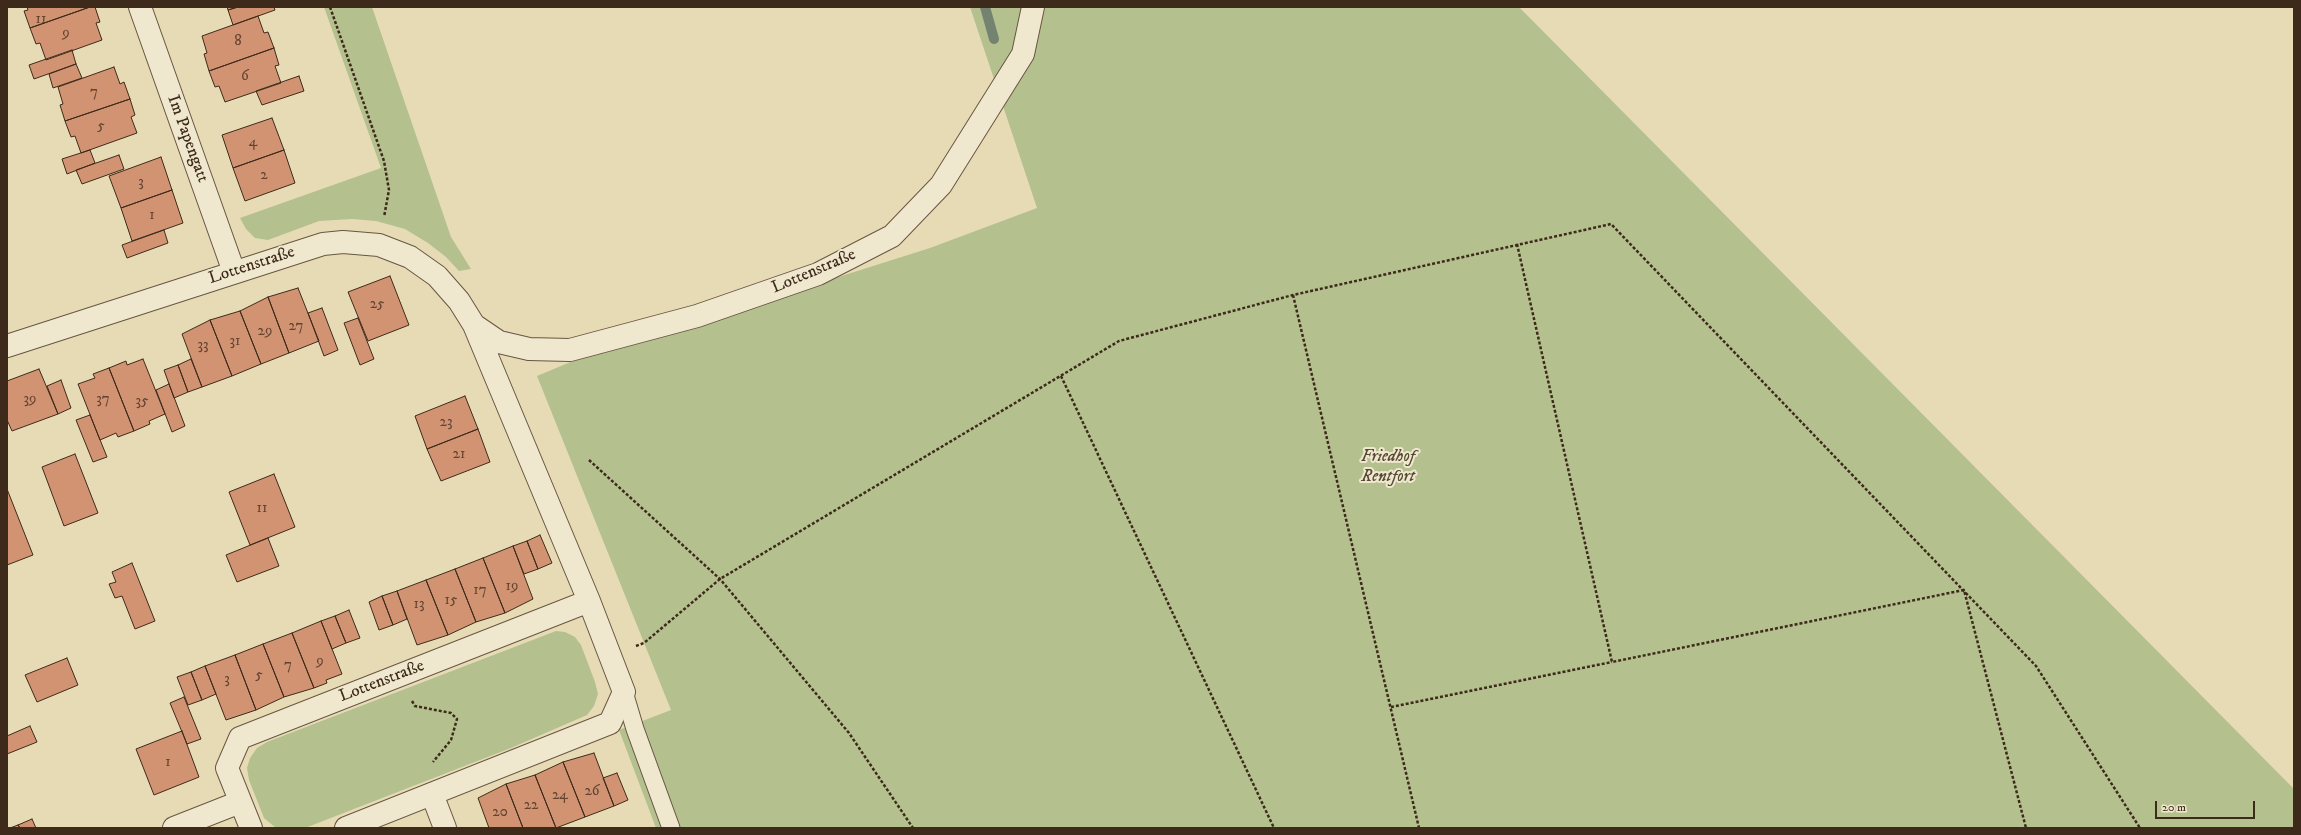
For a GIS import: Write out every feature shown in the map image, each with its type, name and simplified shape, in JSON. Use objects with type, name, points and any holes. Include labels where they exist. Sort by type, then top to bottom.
[{"type":"street","name":"Im Papengatt","points":[[140,7],[234,272]]},
{"type":"street","name":"Lottenstraße","points":[[474,325],[499,342],[529,349],[570,350],[697,316],[810,277],[892,236],[941,185],[1023,54],[1033,7]]},
{"type":"street","name":"Lottenstraße","points":[[7,346],[323,244],[343,242],[379,245],[410,257],[437,276],[459,301],[474,325],[589,601],[624,692]]},
{"type":"street","name":"Lottenstraße","points":[[251,828],[227,768],[240,738],[589,601]]},
{"type":"street","points":[[346,828],[610,723],[624,692]]},
{"type":"street","points":[[432,794],[445,828]]},
{"type":"street","points":[[174,828],[240,802]]},
{"type":"lane","points":[[624,692],[635,729],[671,828]]},
{"type":"path","points":[[330,7],[384,161],[389,190],[379,245]]},
{"type":"path","points":[[610,656],[644,643],[720,579],[1119,341],[1293,295],[1610,224],[2036,666],[2140,828]]},
{"type":"path","points":[[1517,244],[1612,662]]},
{"type":"path","points":[[1293,295],[1420,828]]},
{"type":"path","points":[[1061,376],[1274,828]]},
{"type":"path","points":[[589,460],[720,579],[849,733],[913,828]]},
{"type":"path","points":[[1391,707],[1964,590]]},
{"type":"path","points":[[1964,590],[2026,828]]},
{"type":"path","points":[[397,677],[415,706],[451,713],[457,719],[451,740],[427,770],[432,794]]},
{"type":"green space","points":[[324,7],[372,7],[451,237],[471,269],[459,271],[446,257],[428,243],[405,229],[376,221],[352,219],[319,221],[268,240],[255,238],[246,229],[240,218],[381,168]]},
{"type":"green space","name":"Friedhof Rentfort","points":[[970,7],[1519,7],[2294,789],[2294,828],[656,828],[619,730],[671,710],[537,376],[573,361],[930,248],[1037,208]]},
{"type":"green space","points":[[556,631],[565,632],[575,637],[581,645],[595,682],[598,694],[594,706],[587,715],[511,748],[305,828],[276,828],[264,818],[249,780],[247,768],[250,758],[257,748],[267,742]]},
{"type":"building","points":[[27,7],[90,7],[30,28],[24,11],[28,10]]},
{"type":"building","points":[[90,7],[95,7],[100,22],[96,23],[102,40],[46,60],[40,43],[36,44],[30,28]]},
{"type":"building","points":[[227,7],[238,7],[228,10]]},
{"type":"building","points":[[238,7],[274,7],[275,10],[233,25],[228,10]]},
{"type":"building","points":[[258,16],[264,33],[268,32],[274,48],[209,71],[204,54],[207,53],[202,36]]},
{"type":"building","points":[[274,48],[279,65],[275,66],[281,83],[225,102],[219,86],[215,87],[209,71]]},
{"type":"building","points":[[72,50],[76,64],[34,79],[29,65]]},
{"type":"building","points":[[76,64],[82,78],[53,88],[49,74]]},
{"type":"building","points":[[114,67],[120,84],[124,82],[130,99],[65,121],[60,105],[63,104],[58,87]]},
{"type":"building","points":[[299,76],[304,91],[262,105],[256,91]]},
{"type":"building","points":[[130,99],[135,115],[131,117],[137,133],[81,153],[75,136],[71,137],[65,121]]},
{"type":"building","points":[[272,118],[284,150],[233,168],[222,135]]},
{"type":"building","points":[[90,150],[95,163],[67,174],[62,159]]},
{"type":"building","points":[[284,150],[295,183],[245,201],[233,168]]},
{"type":"building","points":[[119,155],[124,169],[82,184],[76,170]]},
{"type":"building","points":[[161,157],[172,190],[121,208],[109,176]]},
{"type":"building","points":[[172,190],[183,223],[132,241],[121,208]]},
{"type":"building","points":[[164,230],[168,243],[127,258],[122,245]]},
{"type":"building","points":[[390,276],[409,325],[368,341],[348,292]]},
{"type":"building","points":[[298,288],[319,341],[289,353],[268,297]]},
{"type":"building","points":[[268,297],[289,353],[261,364],[240,311]]},
{"type":"building","points":[[322,308],[338,350],[324,356],[308,313]]},
{"type":"building","points":[[240,311],[261,364],[232,376],[210,320]]},
{"type":"building","points":[[358,318],[374,359],[360,365],[344,323]]},
{"type":"building","points":[[210,320],[232,376],[202,387],[182,334]]},
{"type":"building","points":[[143,359],[165,414],[149,421],[150,424],[134,431],[109,368],[126,361],[127,365]]},
{"type":"building","points":[[191,359],[202,387],[188,392],[178,365]]},
{"type":"building","points":[[178,365],[188,392],[174,398],[164,370]]},
{"type":"building","points":[[109,368],[134,431],[118,437],[116,433],[100,440],[78,384],[95,378],[93,374]]},
{"type":"building","points":[[39,369],[58,414],[12,431],[7,420],[7,381]]},
{"type":"building","points":[[61,380],[71,408],[58,414],[47,386]]},
{"type":"building","points":[[169,384],[185,426],[172,432],[156,390]]},
{"type":"building","points":[[465,396],[478,429],[427,449],[415,416]]},
{"type":"building","points":[[90,415],[107,457],[93,462],[76,420]]},
{"type":"building","points":[[478,429],[490,462],[441,481],[427,449]]},
{"type":"building","points":[[75,454],[98,513],[64,526],[42,467]]},
{"type":"building","points":[[274,474],[295,527],[250,545],[229,492]]},
{"type":"building","points":[[7,489],[33,555],[7,565]]},
{"type":"building","points":[[540,535],[552,563],[538,569],[527,541]]},
{"type":"building","points":[[268,538],[279,566],[237,582],[226,555]]},
{"type":"building","points":[[527,541],[538,569],[524,574],[513,546]]},
{"type":"building","points":[[513,546],[533,599],[505,613],[483,558]]},
{"type":"building","points":[[483,558],[505,613],[476,622],[455,569]]},
{"type":"building","points":[[132,563],[155,621],[135,629],[122,596],[115,598],[109,584],[116,582],[112,572]]},
{"type":"building","points":[[455,569],[476,622],[448,635],[426,580]]},
{"type":"building","points":[[426,580],[448,635],[417,645],[397,591]]},
{"type":"building","points":[[397,591],[407,619],[393,625],[382,596]]},
{"type":"building","points":[[382,596],[393,625],[379,630],[369,602]]},
{"type":"building","points":[[349,610],[360,638],[346,643],[335,616]]},
{"type":"building","points":[[335,616],[346,643],[332,649],[321,621]]},
{"type":"building","points":[[321,621],[342,674],[326,680],[327,683],[314,688],[292,633]]},
{"type":"building","points":[[292,633],[314,688],[284,697],[263,644]]},
{"type":"building","points":[[263,644],[284,697],[256,710],[235,655]]},
{"type":"building","points":[[235,655],[256,710],[226,720],[205,666]]},
{"type":"building","points":[[67,658],[78,685],[37,702],[25,675]]},
{"type":"building","points":[[205,666],[216,694],[202,700],[191,672]]},
{"type":"building","points":[[191,672],[202,700],[188,705],[177,677]]},
{"type":"building","points":[[184,697],[201,739],[187,744],[170,703]]},
{"type":"building","points":[[30,726],[37,742],[7,754],[7,736]]},
{"type":"building","points":[[182,731],[199,777],[154,795],[136,749]]},
{"type":"building","points":[[594,753],[614,806],[585,817],[563,762]]},
{"type":"building","points":[[563,762],[585,817],[556,828],[535,775]]},
{"type":"building","points":[[617,773],[628,800],[614,806],[603,778]]},
{"type":"building","points":[[535,775],[556,828],[523,828],[506,784]]},
{"type":"building","points":[[506,784],[523,828],[489,828],[478,798]]},
{"type":"building","points":[[32,819],[36,828],[20,828],[18,825]]},
{"type":"building","points":[[18,825],[20,828],[10,828]]},
{"type":"waterway","points":[[985,7],[994,39]]}]
